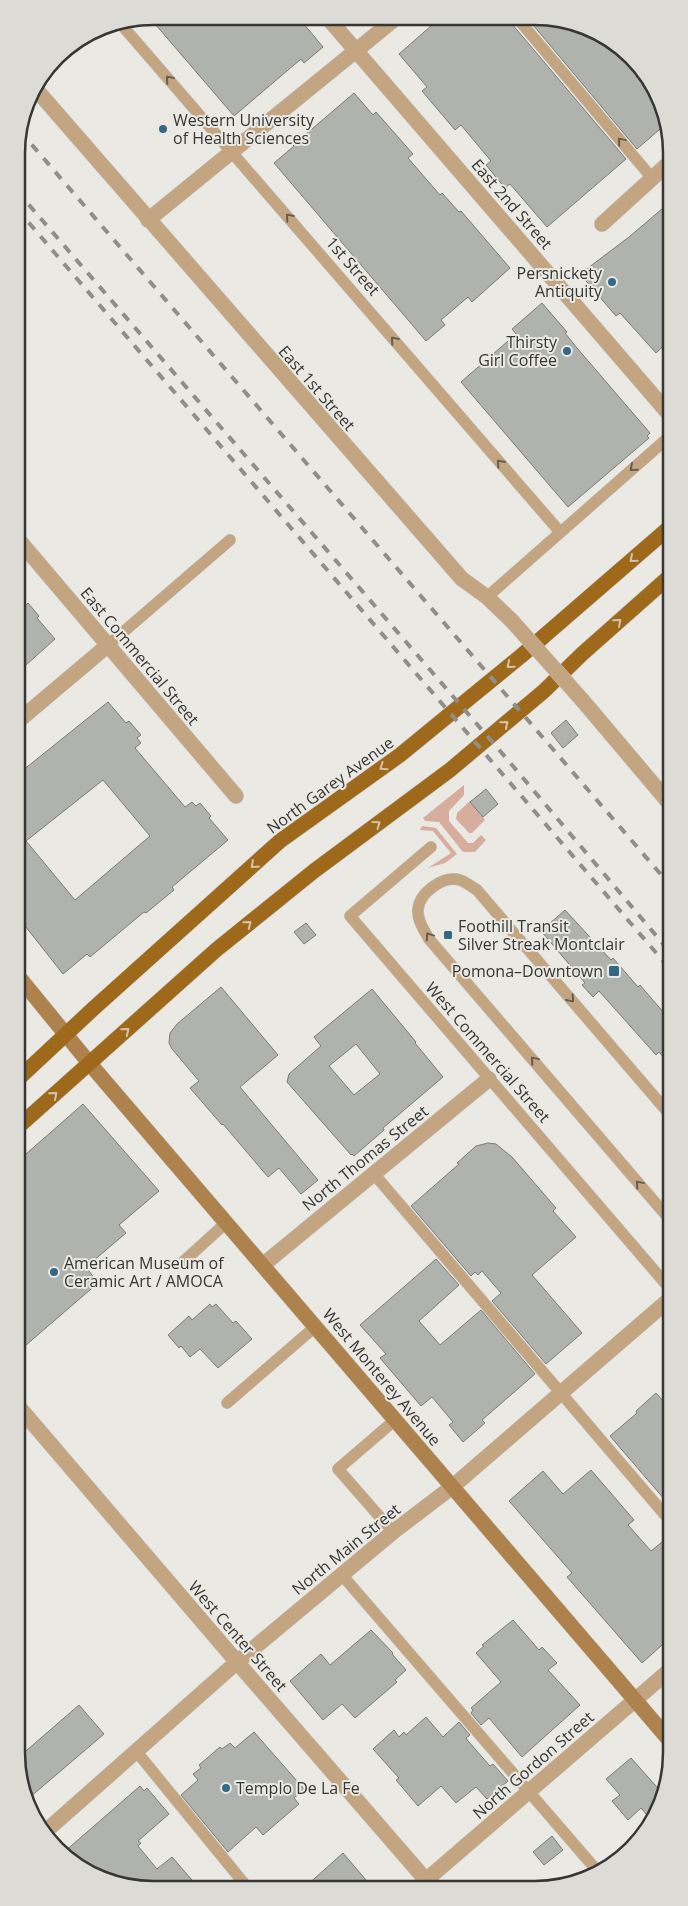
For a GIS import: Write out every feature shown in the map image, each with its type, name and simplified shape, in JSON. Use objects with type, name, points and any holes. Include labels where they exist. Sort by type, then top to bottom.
[{"type":"main road","name":"North Garey Avenue","points":[[25,1072],[280,841],[400,755],[521,656],[663,533]]},
{"type":"main road","points":[[25,1121],[216,950],[314,872],[450,770],[544,691],[582,654],[663,582]]},
{"type":"street","name":"East 2nd Street","points":[[334,25],[663,406]]},
{"type":"street","points":[[148,220],[388,25]]},
{"type":"street","name":"East 1st Street","points":[[40,94],[462,579],[487,597],[512,621],[584,701],[663,796]]},
{"type":"street","points":[[602,224],[663,168]]},
{"type":"street","name":"East Commercial Street","points":[[25,548],[236,796]]},
{"type":"street","points":[[25,715],[107,646]]},
{"type":"street","name":"West Monterey Avenue","points":[[25,984],[90,1064],[264,1264],[634,1701],[663,1732]]},
{"type":"street","name":"North Thomas Street","points":[[264,1264],[489,1079]]},
{"type":"street","name":"North Main Street","points":[[49,1828],[237,1662],[393,1532],[452,1487],[663,1305]]},
{"type":"street","name":"West Center Street","points":[[25,1414],[423,1881]]},
{"type":"street","name":"North Gordon Street","points":[[430,1881],[528,1792],[663,1676]]},
{"type":"lane","points":[[523,25],[652,178]]},
{"type":"lane","name":"1st Street","points":[[124,28],[560,532]]},
{"type":"lane","points":[[487,597],[663,442]]},
{"type":"lane","points":[[107,646],[230,540]]},
{"type":"lane","name":"West Commercial Street","points":[[431,847],[350,916],[663,1281]]},
{"type":"lane","points":[[663,1108],[477,890],[460,880],[446,880],[422,896],[418,909],[420,923],[429,938],[663,1212]]},
{"type":"lane","points":[[374,1174],[663,1513]]},
{"type":"lane","points":[[184,1261],[227,1222]]},
{"type":"lane","points":[[227,1403],[316,1326]]},
{"type":"lane","points":[[393,1532],[338,1469],[395,1420]]},
{"type":"lane","points":[[342,1575],[593,1867]]},
{"type":"lane","points":[[136,1751],[242,1881]]},
{"type":"shaded area","points":[[464,785],[464,795],[449,811],[449,821],[468,843],[473,843],[481,835],[486,840],[475,852],[463,852],[439,822],[425,821],[423,818]]},
{"type":"shaded area","points":[[470,801],[485,820],[472,833],[469,833],[456,819],[457,813]]},
{"type":"shaded area","points":[[422,826],[436,828],[457,854],[445,863],[428,868],[451,853],[433,831],[420,830]]},
{"type":"building","points":[[156,25],[305,25],[323,47],[304,63],[301,59],[234,116]]},
{"type":"building","points":[[432,25],[513,25],[626,159],[547,227],[510,184],[505,188],[486,165],[491,161],[461,125],[455,130],[422,91],[427,87],[399,54]]},
{"type":"building","points":[[533,25],[568,29],[599,42],[626,62],[637,75],[653,104],[661,128],[637,149]]},
{"type":"building","points":[[354,93],[373,115],[376,112],[413,154],[408,158],[440,195],[442,193],[459,212],[461,211],[510,268],[472,302],[468,297],[441,320],[445,325],[426,341],[274,163],[294,146],[292,144]]},
{"type":"building","points":[[663,208],[663,347],[656,353],[620,313],[616,316],[580,274]]},
{"type":"building","points":[[542,303],[567,332],[565,333],[577,348],[650,433],[647,436],[649,438],[568,507],[461,382],[516,334],[512,329]]},
{"type":"building","points":[[28,603],[39,616],[37,618],[55,639],[25,666],[25,606]]},
{"type":"building","points":[[108,702],[126,723],[129,721],[141,735],[137,738],[141,743],[135,748],[185,807],[192,802],[196,806],[200,803],[211,816],[209,818],[228,840],[172,887],[174,890],[146,913],[144,912],[90,957],[87,954],[63,974],[25,926],[25,769]],"holes":[[[103,780],[150,836],[75,900],[26,841]]]},
{"type":"building","points":[[566,720],[578,735],[563,748],[551,733]]},
{"type":"building","points":[[486,789],[498,804],[483,817],[470,802]]},
{"type":"building","points":[[565,910],[611,960],[613,958],[638,987],[640,985],[663,1012],[663,1057],[659,1052],[656,1055],[599,991],[593,997],[582,985],[585,983],[541,931]]},
{"type":"building","points":[[306,923],[316,935],[304,944],[294,932]]},
{"type":"building","points":[[221,987],[278,1055],[240,1087],[318,1180],[301,1194],[279,1168],[268,1177],[222,1125],[190,1088],[199,1081],[169,1043],[170,1033],[177,1024]]},
{"type":"building","points":[[372,989],[443,1077],[383,1128],[384,1130],[354,1156],[351,1155],[287,1082],[289,1074],[321,1046],[314,1037]],"holes":[[[356,1044],[380,1074],[354,1095],[329,1066]]]},
{"type":"building","points":[[83,1104],[159,1191],[119,1225],[126,1233],[86,1267],[98,1283],[25,1346],[25,1155]]},
{"type":"building","points":[[488,1143],[496,1144],[512,1157],[556,1208],[553,1211],[576,1237],[532,1275],[582,1333],[546,1364],[492,1301],[501,1293],[482,1271],[478,1275],[475,1272],[471,1276],[411,1206],[459,1164],[457,1163],[476,1146]]},
{"type":"building","points":[[436,1259],[459,1285],[419,1321],[440,1345],[481,1310],[535,1374],[482,1420],[485,1423],[463,1442],[449,1425],[453,1422],[432,1397],[421,1406],[380,1358],[386,1354],[360,1325]]},
{"type":"building","points":[[210,1304],[212,1307],[216,1304],[233,1323],[236,1321],[252,1339],[218,1368],[200,1349],[190,1357],[168,1335],[189,1316],[192,1320]]},
{"type":"building","points":[[656,1393],[663,1401],[663,1498],[610,1436],[637,1413],[636,1411]]},
{"type":"building","points":[[591,1470],[634,1520],[628,1525],[651,1551],[663,1543],[663,1644],[642,1663],[567,1577],[572,1573],[509,1501],[543,1471],[563,1494]]},
{"type":"building","points":[[513,1620],[539,1650],[542,1647],[557,1663],[548,1670],[580,1705],[522,1757],[489,1718],[481,1725],[471,1713],[473,1710],[471,1708],[501,1682],[476,1653],[484,1646],[482,1645]]},
{"type":"building","points":[[371,1630],[406,1670],[395,1680],[397,1682],[355,1718],[342,1704],[323,1720],[290,1681],[321,1654],[330,1665]]},
{"type":"building","points":[[79,1705],[104,1734],[32,1795],[27,1778],[25,1752]]},
{"type":"building","points":[[426,1717],[443,1737],[459,1722],[470,1735],[466,1738],[468,1741],[490,1766],[493,1764],[508,1781],[487,1799],[476,1787],[456,1803],[441,1786],[418,1806],[396,1780],[399,1778],[373,1749],[394,1730],[399,1737],[404,1732],[406,1735]]},
{"type":"building","points":[[254,1732],[304,1789],[294,1798],[299,1804],[263,1835],[256,1827],[228,1852],[181,1795],[198,1780],[193,1774],[201,1768],[199,1765],[220,1747],[222,1749],[230,1743],[235,1748]]},
{"type":"building","points":[[631,1758],[658,1788],[647,1815],[641,1808],[628,1820],[612,1801],[620,1795],[606,1779]]},
{"type":"building","points":[[140,1786],[144,1791],[147,1788],[169,1814],[138,1841],[141,1843],[138,1846],[157,1869],[172,1857],[193,1881],[153,1881],[120,1877],[89,1864],[68,1849]]},
{"type":"building","points":[[552,1836],[563,1850],[544,1865],[533,1852]]},
{"type":"building","points":[[343,1853],[367,1881],[312,1881]]},
{"type":"railway","points":[[26,138],[663,877]]},
{"type":"railway","points":[[25,200],[507,759],[663,944]]},
{"type":"railway","points":[[25,218],[663,961]]},
{"type":"place","name":"Western University of Health Sciences","points":[[163,129]]},
{"type":"place","name":"Persnickety Antiquity","points":[[612,282]]},
{"type":"place","name":"Thirsty Girl Coffee","points":[[567,351]]},
{"type":"place","name":"Foothill Transit Silver Streak Montclair","points":[[448,935]]},
{"type":"place","name":"Pomona–Downtown","points":[[614,971]]},
{"type":"place","name":"American Museum of Ceramic Art / AMOCA","points":[[54,1272]]},
{"type":"place","name":"Templo De La Fe","points":[[226,1788]]}]
